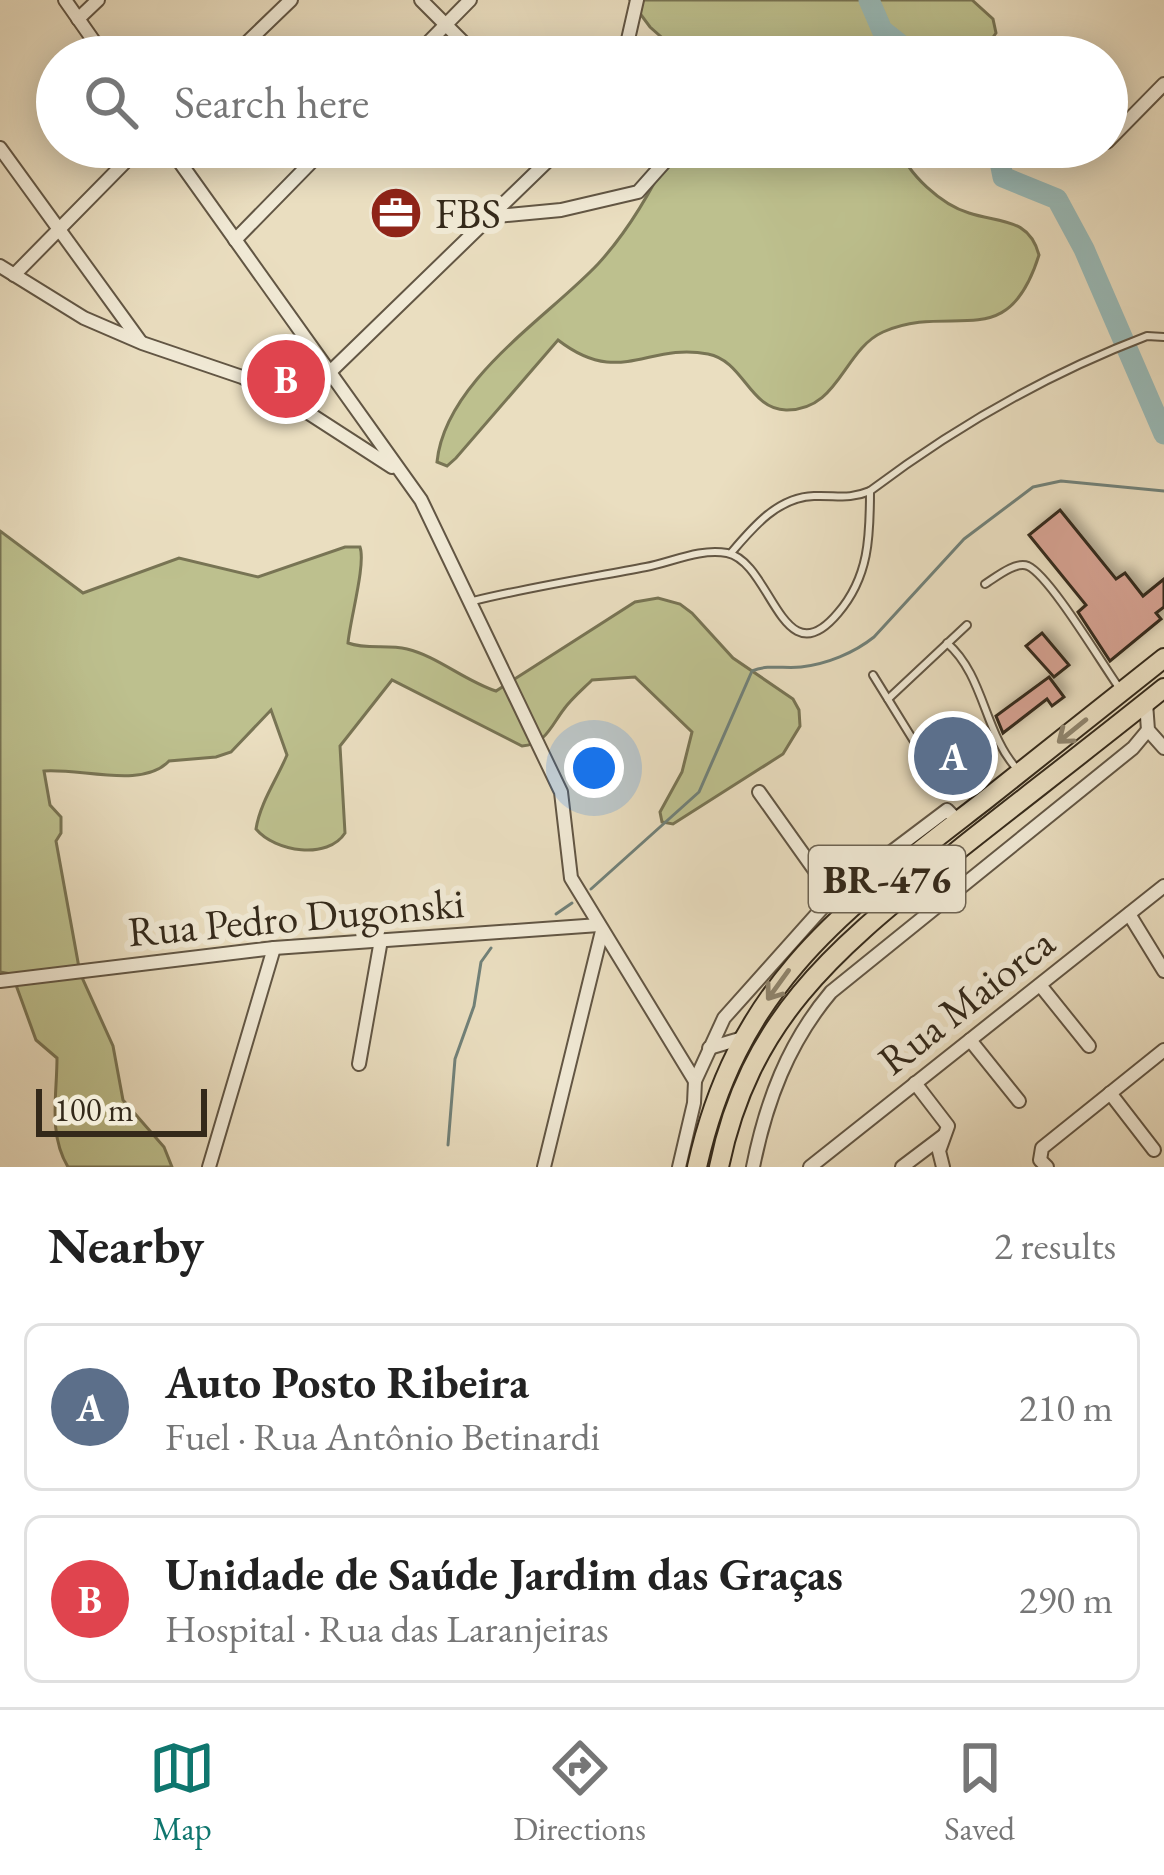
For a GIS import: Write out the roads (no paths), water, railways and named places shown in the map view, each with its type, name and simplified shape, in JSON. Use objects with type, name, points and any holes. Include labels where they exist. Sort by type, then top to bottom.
[{"type":"main road","name":"BR-476","points":[[697,1167],[715,1101],[743,1038],[807,948],[1164,658]]},
{"type":"main road","name":"BR-476","points":[[719,1167],[736,1104],[754,1065],[788,1005],[822,965],[906,892],[1164,688]]},
{"type":"street","points":[[65,0],[91,36]]},
{"type":"street","points":[[79,19],[98,0]]},
{"type":"street","points":[[254,36],[291,0]]},
{"type":"street","points":[[422,0],[457,36]]},
{"type":"street","points":[[435,36],[470,0]]},
{"type":"street","points":[[628,36],[637,0]]},
{"type":"street","points":[[1128,121],[1164,84]]},
{"type":"street","points":[[0,148],[142,344]]},
{"type":"street","points":[[14,274],[118,168]]},
{"type":"street","points":[[184,168],[433,523],[561,792],[568,869],[695,1081]]},
{"type":"street","points":[[235,240],[305,168]]},
{"type":"street","points":[[329,374],[542,168]]},
{"type":"street","points":[[496,216],[561,210],[638,192],[659,168]]},
{"type":"street","points":[[0,266],[84,318],[142,344],[242,377],[400,472]]},
{"type":"street","points":[[1147,702],[1148,730],[1164,748]]},
{"type":"street","points":[[753,1167],[772,1092],[802,1031],[831,992],[1133,748],[1148,730]]},
{"type":"street","points":[[759,792],[832,896]]},
{"type":"street","points":[[679,1167],[695,1081],[724,1018],[832,896],[947,810],[958,821]]},
{"type":"street","name":"Rua Maiorca","points":[[810,1167],[1164,886]]},
{"type":"street","points":[[1129,914],[1164,971]]},
{"type":"street","points":[[544,1167],[600,928]]},
{"type":"street","name":"Rua Pedro Dugonski","points":[[0,981],[274,948],[600,928]]},
{"type":"street","points":[[359,1064],[381,940]]},
{"type":"street","points":[[209,1167],[274,948]]},
{"type":"street","points":[[1040,985],[1089,1046]]},
{"type":"street","points":[[709,1048],[743,1038]]},
{"type":"street","points":[[970,1040],[1018,1101]]},
{"type":"street","points":[[1047,1167],[1040,1160],[1042,1148],[1164,1050]]},
{"type":"street","points":[[915,1083],[949,1131]]},
{"type":"street","points":[[1110,1093],[1154,1150]]},
{"type":"street","points":[[902,1167],[949,1131]]},
{"type":"street","points":[[943,1167],[939,1151],[949,1131]]},
{"type":"lane","points":[[731,553],[751,530],[791,500],[814,496],[850,500],[1028,389],[1131,342],[1164,337]]},
{"type":"lane","points":[[469,602],[706,552],[731,553],[749,563],[785,622],[795,632],[811,634],[831,622],[846,604],[864,569],[870,541],[870,491]]},
{"type":"lane","points":[[985,584],[1018,565],[1027,566],[1046,582],[1122,692]]},
{"type":"lane","points":[[888,699],[967,625]]},
{"type":"lane","points":[[947,644],[963,657],[998,740],[1020,773]]},
{"type":"lane","points":[[873,675],[946,793]]},
{"type":"waterway","points":[[869,0],[890,36]]},
{"type":"waterway","points":[[1001,168],[1003,177],[1057,199],[1084,249],[1164,434]]},
{"type":"waterway","points":[[591,889],[699,792],[752,671],[821,663],[866,643],[964,539],[1033,487],[1061,481],[1164,491]]},
{"type":"waterway","points":[[556,914],[572,903]]},
{"type":"waterway","points":[[448,1145],[455,1059],[474,1006],[481,962],[491,948]]},
{"type":"place","name":"FBS","points":[[396,213]]},
{"type":"place","name":"Unidade de Saúde Jardim das Graças","points":[[286,379]]},
{"type":"place","name":"Auto Posto Ribeira","points":[[953,756]]}]
